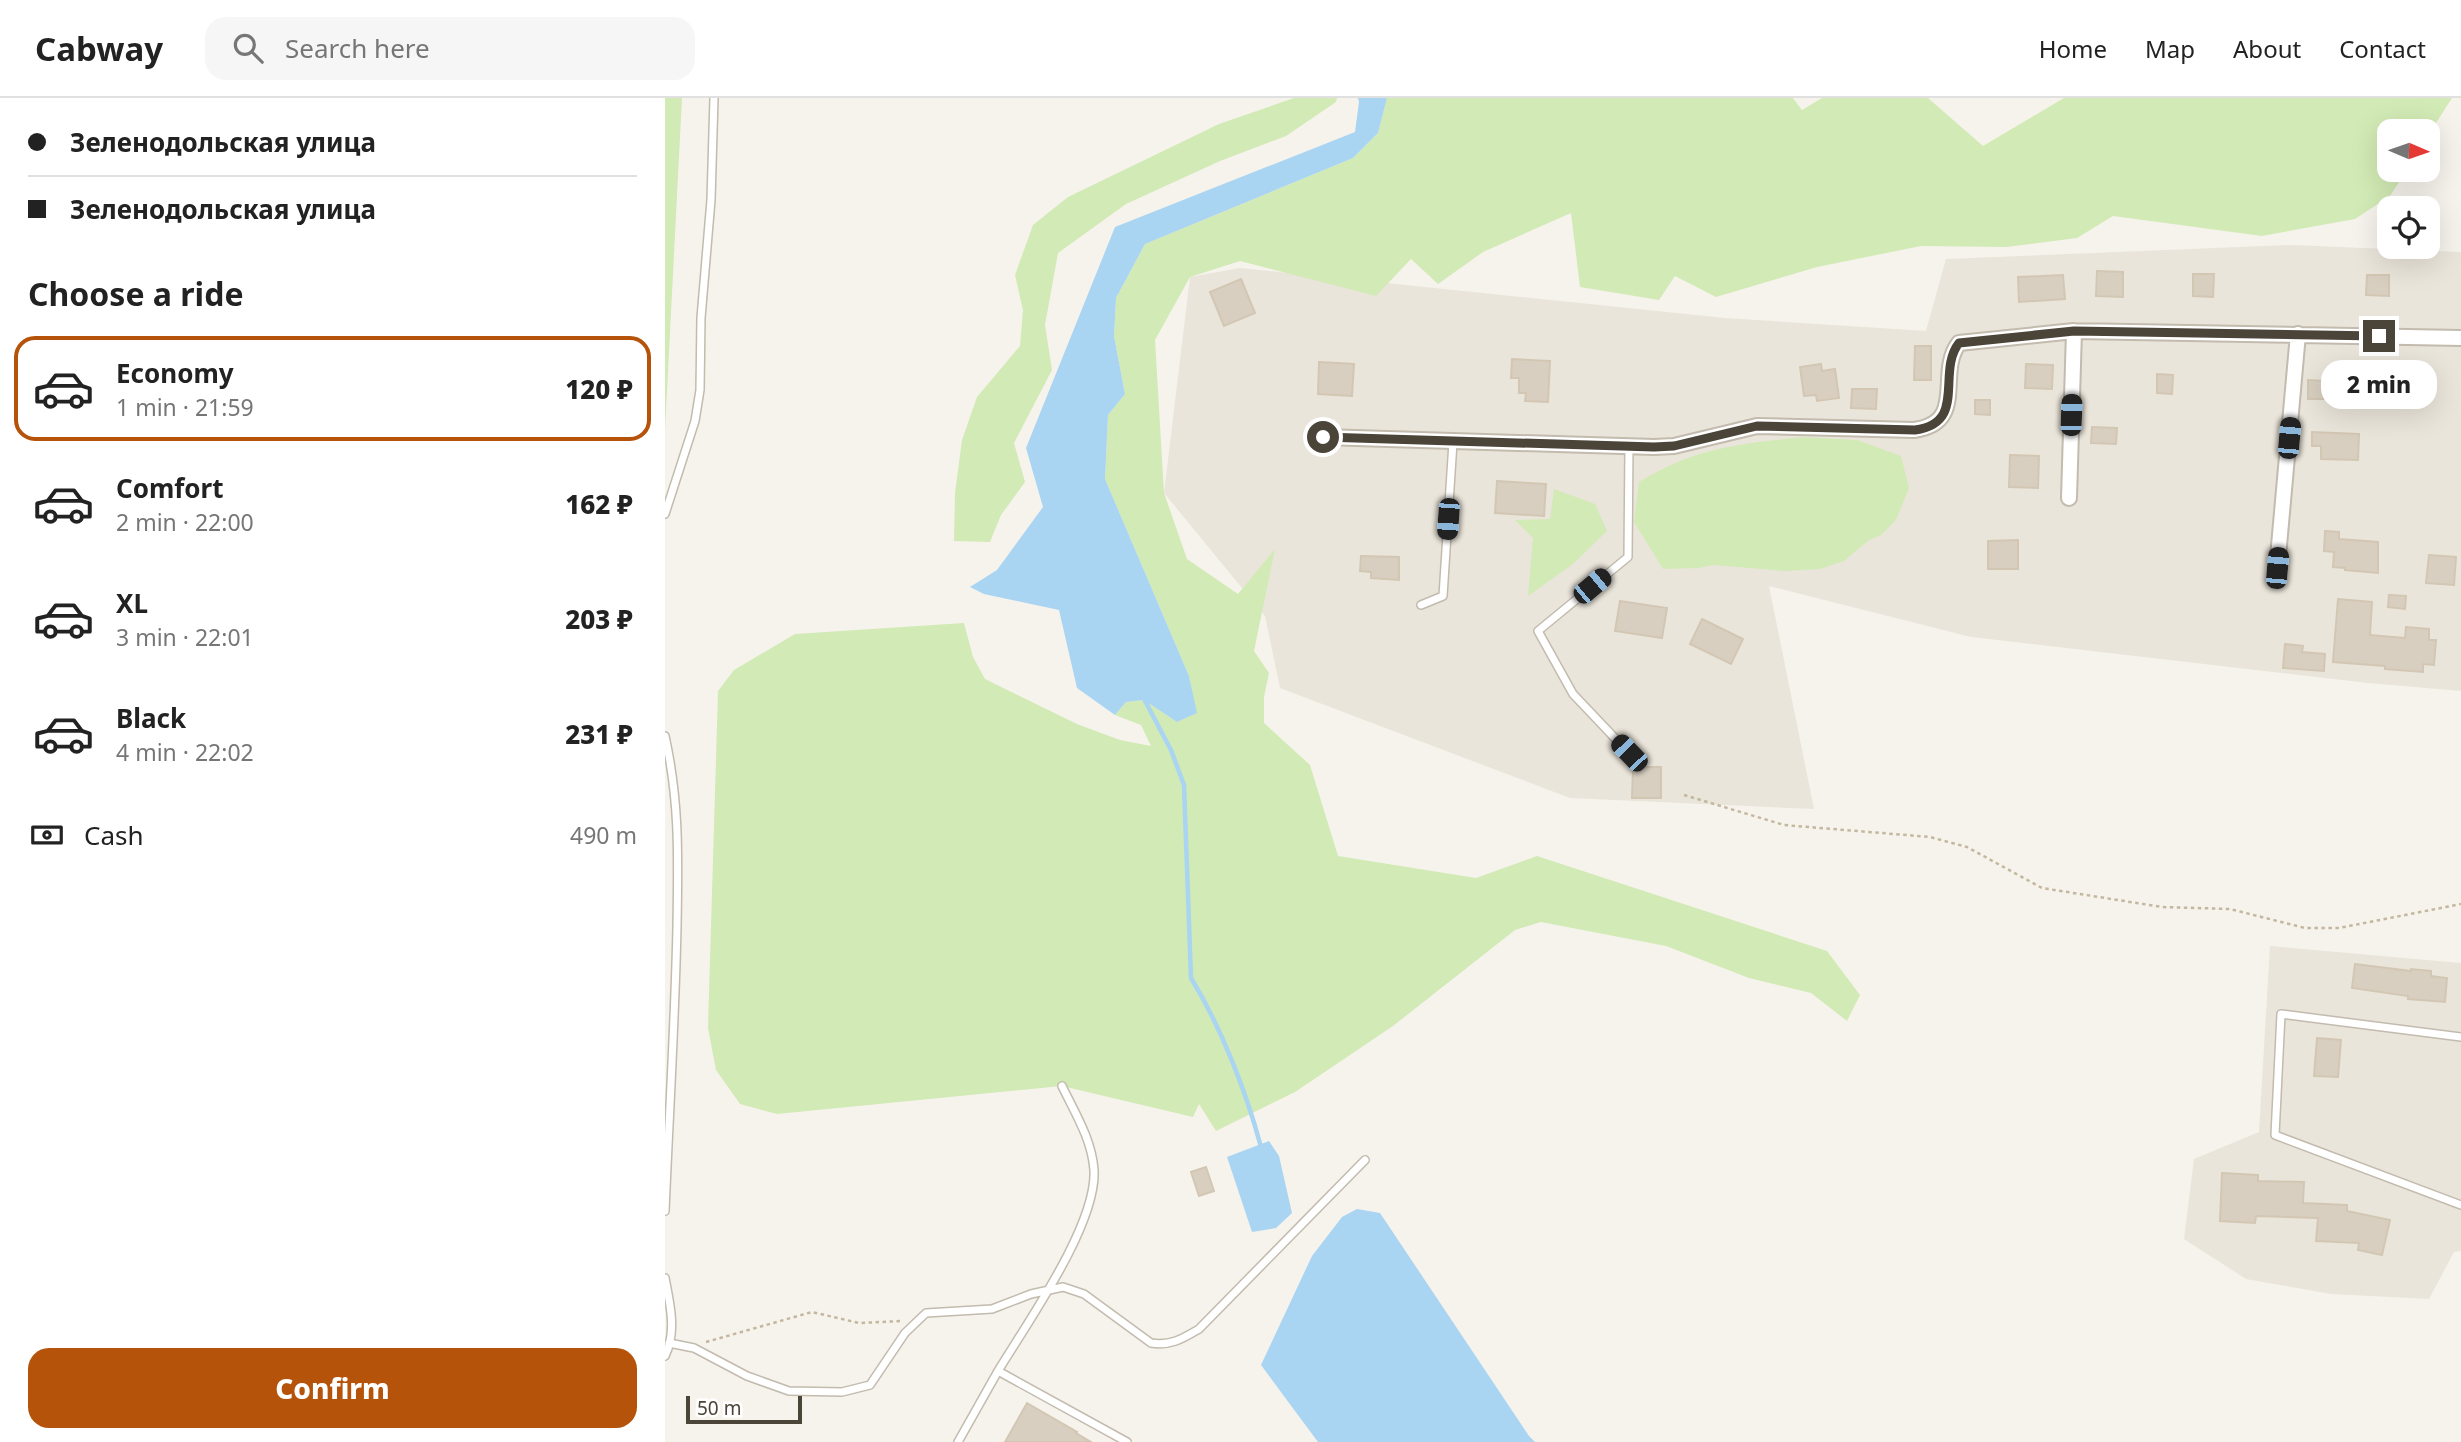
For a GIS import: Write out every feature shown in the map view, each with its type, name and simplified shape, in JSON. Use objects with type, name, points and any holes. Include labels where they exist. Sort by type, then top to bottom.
[{"type":"street","points":[[2069,498],[2074,331]]},
{"type":"street","points":[[1323,437],[1674,446],[1757,426],[1929,428],[1940,420],[1947,405],[1951,352],[1959,343],[2074,331],[2461,338]]},
{"type":"street","points":[[2277,568],[2298,334]]},
{"type":"lane","points":[[665,514],[695,421],[700,390],[701,318],[711,200],[714,98]]},
{"type":"lane","points":[[1421,606],[1443,596],[1453,441]]},
{"type":"lane","points":[[1629,446],[1627,557],[1538,631],[1573,694],[1629,753]]},
{"type":"lane","points":[[665,736],[674,774],[678,824],[676,983],[665,1211]]},
{"type":"lane","points":[[2461,1037],[2281,1014],[2275,1135],[2461,1205]]},
{"type":"lane","points":[[958,1442],[1067,1258],[1090,1203],[1094,1172],[1089,1142],[1062,1086]]},
{"type":"lane","points":[[669,1343],[694,1348],[747,1376],[789,1391],[842,1392],[870,1385],[916,1321],[926,1313],[992,1309],[1048,1289],[1063,1287],[1084,1294],[1142,1338],[1161,1345],[1175,1343],[1199,1329],[1365,1160]]},
{"type":"lane","points":[[665,1278],[672,1324],[665,1356]]},
{"type":"lane","points":[[998,1371],[1127,1442]]},
{"type":"path","points":[[1684,795],[1784,825],[1930,837],[1967,847],[2042,888],[2162,907],[2230,909],[2305,928],[2339,928],[2461,904]]},
{"type":"path","points":[[694,1348],[708,1341],[812,1312],[859,1323],[916,1321]]},
{"type":"shaded area","points":[[2291,245],[2377,249],[2377,259],[2440,259],[2440,251],[2461,252],[2461,691],[2368,683],[1971,637],[1769,586],[1814,809],[1570,798],[1280,688],[1265,616],[1164,493],[1190,277],[1240,268],[1725,318],[1926,331],[1946,259]]},
{"type":"shaded area","points":[[2270,946],[2461,963],[2461,1251],[2454,1252],[2429,1299],[2331,1294],[2246,1279],[2184,1239],[2194,1159],[2259,1132]]},
{"type":"green space","points":[[665,98],[682,98],[665,430]]},
{"type":"green space","points":[[1294,98],[1337,98],[1336,102],[1286,136],[1220,161],[1126,204],[1058,253],[1045,325],[1052,370],[1014,443],[1025,482],[1001,515],[990,542],[954,541],[955,493],[962,440],[977,397],[1020,346],[1023,310],[1015,275],[1033,225],[1068,197],[1219,124]]},
{"type":"green space","points":[[1387,98],[1793,98],[1802,110],[1822,98],[1928,98],[1983,146],[2064,98],[2452,98],[2439,119],[2377,119],[2377,182],[2399,182],[2390,196],[2377,196],[2377,205],[2355,219],[2262,236],[2113,216],[2077,238],[2006,247],[1921,246],[1817,267],[1716,297],[1675,276],[1659,300],[1580,287],[1571,213],[1483,252],[1438,284],[1411,259],[1376,296],[1240,261],[1190,277],[1155,340],[1164,493],[1187,559],[1238,594],[1275,549],[1254,651],[1269,673],[1264,697],[1264,723],[1310,765],[1338,856],[1476,878],[1537,856],[1827,951],[1860,995],[1847,1021],[1811,993],[1749,978],[1666,946],[1541,922],[1515,930],[1393,1026],[1295,1092],[1216,1131],[1199,1104],[1193,1117],[1062,1086],[777,1114],[740,1104],[716,1070],[708,1028],[718,691],[734,670],[795,634],[964,623],[973,657],[985,679],[1077,724],[1120,740],[1151,746],[1141,725],[1115,715],[1126,702],[1144,700],[1177,722],[1196,713],[1189,676],[1105,479],[1108,415],[1125,394],[1114,336],[1116,298],[1145,244],[1353,158],[1378,133]]},
{"type":"green space","points":[[1802,437],[1857,440],[1901,456],[1909,488],[1896,520],[1881,535],[1869,540],[1844,561],[1820,569],[1785,571],[1713,565],[1663,569],[1634,522],[1639,482],[1699,454]]},
{"type":"green space","points":[[1554,489],[1595,504],[1607,531],[1573,564],[1528,596],[1533,538],[1515,520],[1550,519]]},
{"type":"water","points":[[1358,98],[1387,98],[1378,133],[1353,158],[1145,244],[1116,298],[1114,336],[1125,394],[1108,415],[1105,479],[1189,676],[1197,713],[1177,722],[1144,700],[1126,702],[1115,715],[1077,688],[1059,610],[984,594],[970,587],[997,570],[1043,507],[1026,448],[1115,227],[1355,132]]},
{"type":"water","points":[[1269,1141],[1279,1156],[1292,1213],[1276,1228],[1252,1232],[1227,1157]]},
{"type":"water","points":[[1357,1209],[1380,1213],[1535,1442],[1318,1442],[1261,1365],[1312,1256],[1342,1217]]},
{"type":"building","points":[[2097,271],[2123,272],[2123,297],[2096,296]]},
{"type":"building","points":[[2193,274],[2214,274],[2213,297],[2193,296]]},
{"type":"building","points":[[2063,275],[2065,299],[2019,302],[2018,277]]},
{"type":"building","points":[[2367,275],[2389,275],[2389,296],[2366,295]]},
{"type":"building","points":[[1241,279],[1255,313],[1224,326],[1210,292]]},
{"type":"building","points":[[1915,346],[1931,346],[1931,380],[1914,380]]},
{"type":"building","points":[[1512,359],[1550,361],[1548,402],[1525,401],[1526,393],[1519,393],[1519,378],[1511,378]]},
{"type":"building","points":[[1319,362],[1354,364],[1352,396],[1318,394]]},
{"type":"building","points":[[1821,364],[1822,371],[1835,369],[1839,398],[1817,401],[1816,395],[1804,396],[1800,367]]},
{"type":"building","points":[[2026,364],[2053,365],[2052,389],[2025,388]]},
{"type":"building","points":[[2350,368],[2388,369],[2387,397],[2329,395],[2328,399],[2308,399],[2308,380],[2349,382]]},
{"type":"building","points":[[2157,374],[2173,375],[2172,394],[2157,393]]},
{"type":"building","points":[[1852,389],[1877,389],[1876,409],[1851,408]]},
{"type":"building","points":[[1975,400],[1990,400],[1990,415],[1975,414]]},
{"type":"building","points":[[2092,427],[2117,428],[2116,444],[2091,443]]},
{"type":"building","points":[[2312,432],[2359,434],[2358,460],[2321,459],[2321,446],[2312,446]]},
{"type":"building","points":[[2010,455],[2039,456],[2038,488],[2009,487]]},
{"type":"building","points":[[1497,481],[1546,484],[1544,516],[1495,513]]},
{"type":"building","points":[[2325,531],[2339,532],[2339,539],[2378,542],[2378,573],[2333,567],[2334,552],[2324,551]]},
{"type":"building","points":[[2018,540],[2018,569],[1988,569],[1988,541]]},
{"type":"building","points":[[2429,555],[2456,557],[2454,585],[2426,583]]},
{"type":"building","points":[[1361,556],[1399,557],[1399,580],[1371,578],[1371,572],[1360,571]]},
{"type":"building","points":[[2389,595],[2406,596],[2405,609],[2388,607]]},
{"type":"building","points":[[2338,599],[2372,602],[2370,635],[2405,638],[2406,627],[2429,629],[2429,640],[2436,640],[2434,665],[2423,664],[2423,672],[2333,662]]},
{"type":"building","points":[[1620,601],[1667,608],[1662,638],[1615,631]]},
{"type":"building","points":[[1702,619],[1743,639],[1731,664],[1690,644]]},
{"type":"building","points":[[2285,644],[2303,646],[2302,652],[2325,654],[2324,671],[2283,668]]},
{"type":"building","points":[[1633,767],[1661,767],[1661,798],[1632,798]]},
{"type":"building","points":[[2355,964],[2431,971],[2431,976],[2447,978],[2445,1002],[2408,999],[2408,996],[2352,988]]},
{"type":"building","points":[[2317,1038],[2341,1040],[2338,1077],[2314,1076]]},
{"type":"building","points":[[1206,1167],[1214,1191],[1199,1196],[1191,1172]]},
{"type":"building","points":[[2222,1173],[2258,1175],[2258,1181],[2304,1182],[2303,1203],[2347,1205],[2347,1211],[2390,1220],[2382,1255],[2358,1250],[2359,1243],[2316,1241],[2318,1218],[2256,1216],[2255,1223],[2220,1221]]},
{"type":"building","points":[[1027,1403],[1077,1432],[1091,1442],[1005,1442]]},
{"type":"waterway","points":[[1143,697],[1171,750],[1184,785],[1191,978],[1232,1060],[1261,1147]]},
{"type":"route","points":[[1323,437],[1654,447],[1674,446],[1757,426],[1915,430],[1929,428],[1940,420],[1947,405],[1951,352],[1959,343],[2074,331],[2379,336]]}]
